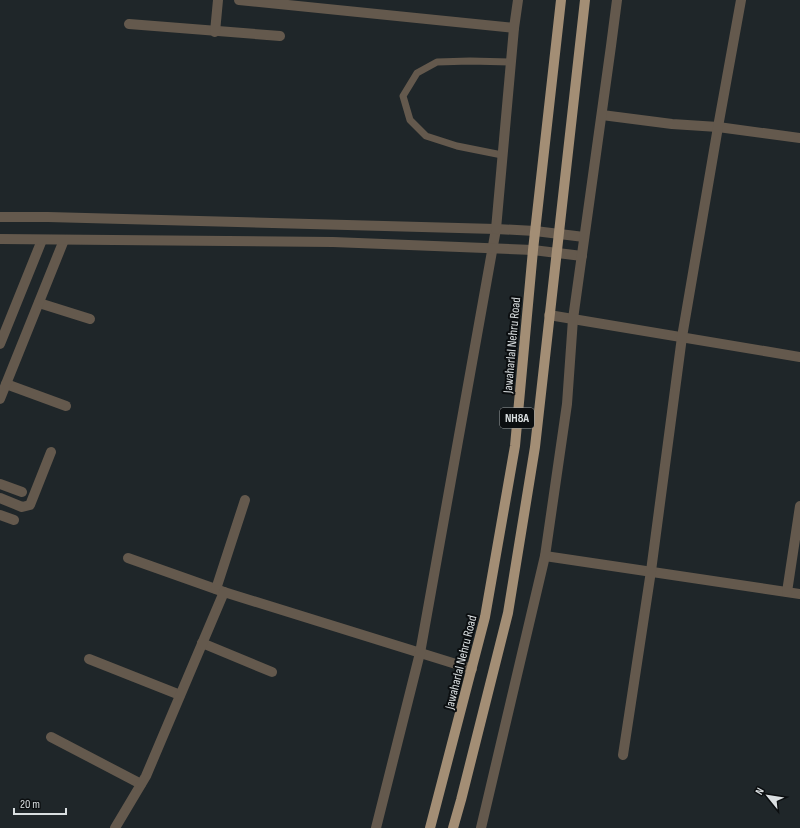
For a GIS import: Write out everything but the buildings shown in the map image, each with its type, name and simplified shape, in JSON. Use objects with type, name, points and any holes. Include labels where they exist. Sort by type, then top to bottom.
[{"type":"main road","name":"Jawaharlal Nehru Road","points":[[430,828],[485,617],[515,446],[533,250],[561,0]]},
{"type":"main road","name":"NH8A","points":[[453,828],[508,613],[535,446],[585,0]]},
{"type":"street","points":[[215,32],[218,0]]},
{"type":"street","points":[[245,0],[341,5],[514,28]]},
{"type":"street","points":[[376,828],[420,653],[493,248],[518,0]]},
{"type":"street","points":[[481,828],[545,556],[567,404],[572,319],[602,115],[617,0]]},
{"type":"street","points":[[623,755],[651,571],[682,337],[741,0]]},
{"type":"street","points":[[129,24],[280,36]]},
{"type":"street","points":[[602,115],[672,124],[718,127],[800,138]]},
{"type":"street","points":[[0,217],[56,217],[535,231],[584,237]]},
{"type":"street","points":[[0,240],[333,242],[533,250],[582,256]]},
{"type":"street","points":[[0,344],[42,240]]},
{"type":"street","points":[[0,399],[64,240]]},
{"type":"street","points":[[39,303],[90,319]]},
{"type":"street","points":[[549,315],[800,357]]},
{"type":"street","points":[[6,384],[66,406]]},
{"type":"street","points":[[0,498],[22,507],[30,505],[51,452]]},
{"type":"street","points":[[0,484],[22,492]]},
{"type":"street","points":[[115,828],[146,776],[202,643],[220,591],[245,500]]},
{"type":"street","points":[[787,592],[800,506]]},
{"type":"street","points":[[0,515],[14,520]]},
{"type":"street","points":[[545,556],[800,594]]},
{"type":"street","points":[[128,558],[220,591],[472,669]]},
{"type":"street","points":[[202,643],[272,672]]},
{"type":"street","points":[[89,659],[180,695]]},
{"type":"street","points":[[50,737],[141,784]]},
{"type":"lane","points":[[502,155],[457,146],[426,136],[410,120],[403,96],[417,73],[437,62],[511,62]]}]
